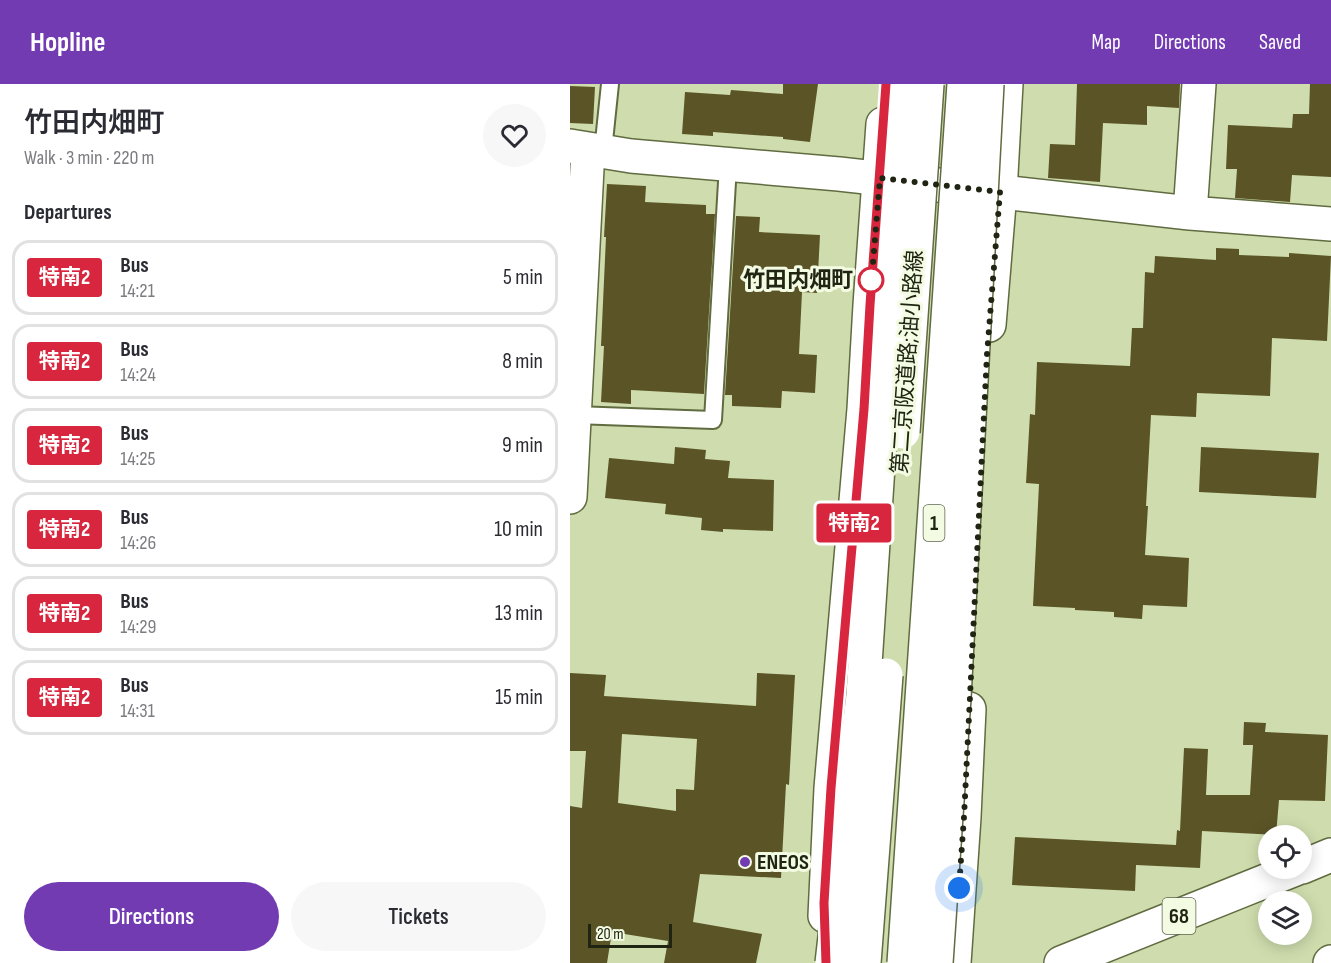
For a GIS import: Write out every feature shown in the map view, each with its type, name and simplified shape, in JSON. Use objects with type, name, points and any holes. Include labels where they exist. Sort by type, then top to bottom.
[{"type":"main road","points":[[826,963],[824,903],[831,788],[864,409],[886,84]]},
{"type":"main road","points":[[832,963],[863,695],[893,242],[901,84]]},
{"type":"main road","name":"第二京阪道路;油小路線","points":[[864,963],[927,84]]},
{"type":"main road","name":"第二京阪道路;油小路線","points":[[904,963],[964,84]]},
{"type":"main road","points":[[936,963],[954,698],[987,84]]},
{"type":"main road","points":[[954,963],[964,817],[987,354],[1000,192],[1005,84]]},
{"type":"main road","points":[[1190,213],[1199,84]]},
{"type":"main road","points":[[570,497],[587,148],[631,156],[880,178],[1190,213],[1331,224]]},
{"type":"main road","points":[[1312,863],[1331,855]]},
{"type":"main road","name":"68","points":[[1061,963],[1271,879]]},
{"type":"lane","points":[[587,148],[610,84]]},
{"type":"lane","points":[[573,405],[713,420],[728,165]]},
{"type":"building","points":[[783,84],[818,84],[810,142],[783,139],[783,137],[713,132],[713,136],[682,134],[685,92],[730,95],[731,90],[783,94]]},
{"type":"building","points":[[1077,84],[1180,84],[1179,108],[1147,106],[1147,125],[1103,123],[1100,182],[1048,178],[1050,144],[1075,145]]},
{"type":"building","points":[[1310,84],[1331,84],[1331,177],[1292,175],[1290,202],[1235,198],[1237,169],[1226,169],[1228,125],[1292,128],[1293,114],[1309,114]]},
{"type":"building","points":[[570,86],[595,87],[593,124],[570,123]]},
{"type":"building","points":[[607,184],[646,186],[645,202],[706,205],[706,214],[715,214],[704,394],[631,390],[631,404],[601,402]]},
{"type":"building","points":[[736,216],[760,217],[759,232],[820,235],[817,293],[802,292],[799,354],[817,355],[815,393],[782,391],[781,408],[732,406],[732,395],[725,395]]},
{"type":"building","points":[[1216,248],[1239,249],[1239,255],[1289,257],[1289,253],[1331,256],[1327,341],[1272,338],[1270,396],[1197,393],[1196,417],[1151,415],[1145,555],[1189,558],[1187,607],[1143,605],[1142,619],[1114,617],[1114,612],[1033,606],[1039,484],[1026,483],[1030,414],[1035,415],[1037,362],[1130,366],[1132,328],[1143,328],[1145,272],[1154,273],[1155,256],[1216,260]]},
{"type":"building","points":[[675,447],[706,450],[705,459],[730,461],[728,478],[774,480],[773,531],[701,530],[702,518],[665,514],[666,504],[605,498],[609,458],[674,464]]},
{"type":"building","points":[[1201,447],[1319,453],[1316,498],[1199,492]]},
{"type":"building","points":[[570,673],[606,675],[604,696],[756,706],[757,673],[795,675],[781,878],[700,874],[693,922],[762,934],[756,963],[664,963],[668,941],[612,932],[607,963],[570,963],[570,806],[582,808],[586,751],[570,751]],"holes":[[[622,734],[697,739],[694,790],[676,789],[676,811],[618,803]]]},
{"type":"building","points":[[1244,722],[1266,723],[1265,732],[1328,735],[1325,801],[1279,800],[1277,825],[1258,825],[1258,834],[1202,831],[1200,868],[1136,865],[1135,891],[1012,885],[1015,837],[1176,845],[1177,830],[1180,831],[1184,748],[1208,749],[1206,795],[1250,795],[1253,745],[1243,745]]},
{"type":"bus line","name":"特南2","points":[[826,963],[824,903],[831,788],[864,409],[886,84]]},
{"type":"place","name":"竹田内畑町","points":[[871,280]]},
{"type":"place","name":"ENEOS","points":[[745,862]]},
{"type":"route","points":[[871,280],[871,287],[880,178],[1000,192],[987,354],[959,888]]}]
